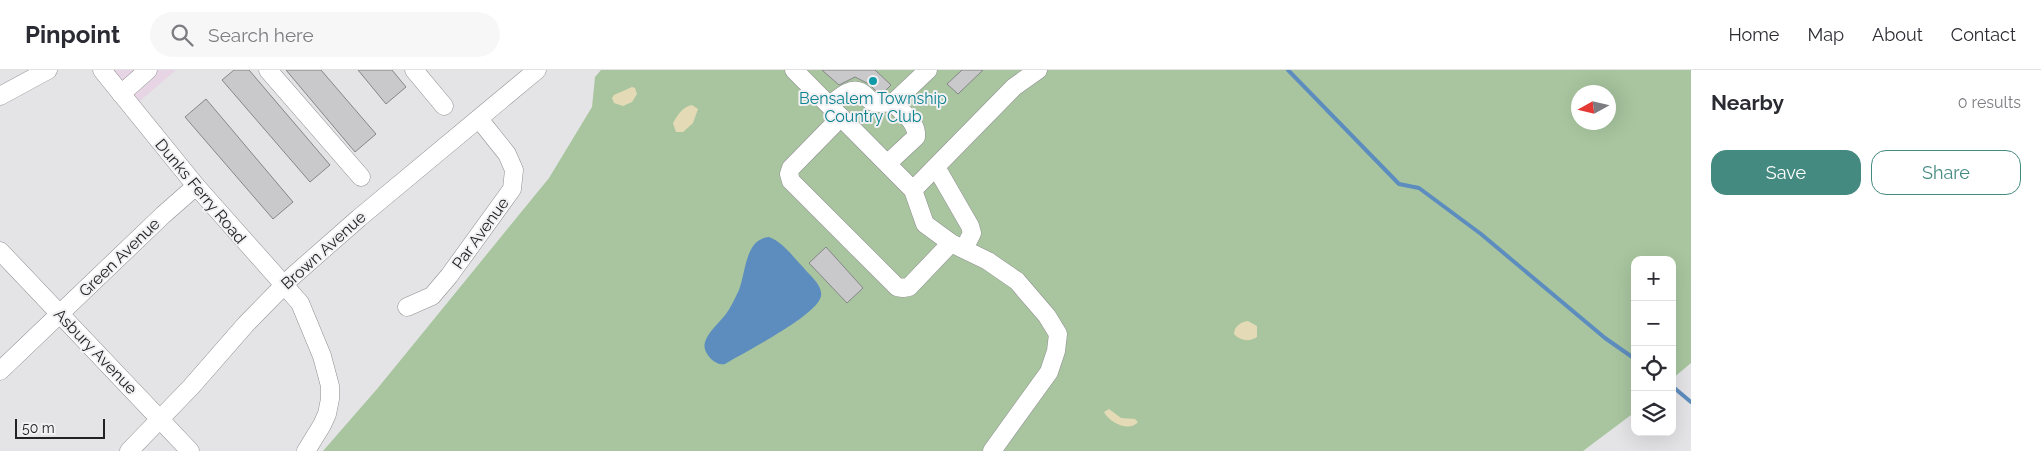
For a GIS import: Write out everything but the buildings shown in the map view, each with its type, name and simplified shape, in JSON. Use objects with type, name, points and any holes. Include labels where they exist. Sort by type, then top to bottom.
[{"type":"street","name":"Dunks Ferry Road","points":[[102,70],[196,186],[300,303],[322,356],[330,386],[330,400],[322,426],[306,451]]},
{"type":"street","points":[[122,94],[148,70]]},
{"type":"street","points":[[268,70],[361,177]]},
{"type":"street","points":[[414,70],[444,106]]},
{"type":"street","name":"Brown Avenue","points":[[129,451],[161,419],[284,284],[359,218],[537,70]]},
{"type":"street","points":[[794,70],[913,190],[925,224],[958,246],[988,261],[1016,281],[1047,316],[1058,334],[1056,351],[1049,372],[992,451]]},
{"type":"street","points":[[928,70],[893,103],[879,104],[871,101],[862,92],[855,89],[848,91],[791,168],[789,174],[792,181],[897,286],[902,288],[909,287],[972,233],[970,226],[936,168]]},
{"type":"street","points":[[0,96],[40,72]]},
{"type":"street","points":[[913,190],[1014,87],[1032,72]]},
{"type":"street","points":[[888,164],[916,137],[917,131],[915,125],[893,103]]},
{"type":"street","name":"Par Avenue","points":[[407,308],[432,296],[449,276],[512,189],[514,170],[507,154],[479,119]]},
{"type":"street","name":"Green Avenue","points":[[0,371],[163,215],[196,186]]},
{"type":"street","name":"Asbury Avenue","points":[[0,252],[190,451]]},
{"type":"shaded area","points":[[92,70],[176,70],[127,112]]},
{"type":"green space","points":[[601,70],[1691,70],[1691,363],[1676,376],[1676,256],[1631,256],[1631,415],[1583,451],[323,451],[377,389],[549,178],[592,107],[595,77]]},
{"type":"sand","points":[[632,87],[635,88],[637,94],[632,102],[623,106],[614,103],[612,98],[614,95]]},
{"type":"sand","points":[[692,105],[698,109],[693,123],[683,132],[676,132],[673,123],[683,109]]},
{"type":"sand","points":[[1248,321],[1257,326],[1257,337],[1248,340],[1239,338],[1234,334],[1235,329],[1240,323]]},
{"type":"sand","points":[[1109,409],[1121,418],[1135,419],[1138,422],[1130,426],[1120,425],[1110,419],[1104,412]]},
{"type":"water","points":[[769,237],[783,246],[812,277],[820,288],[821,296],[817,304],[794,323],[725,364],[718,363],[711,359],[706,351],[707,338],[726,314],[739,290],[751,250],[761,239]]},
{"type":"waterway","points":[[1288,70],[1399,184],[1419,188],[1481,234],[1605,338],[1631,356]]},
{"type":"waterway","points":[[1676,389],[1691,402]]},
{"type":"place","name":"Bensalem Township Country Club","points":[[873,81]]}]
